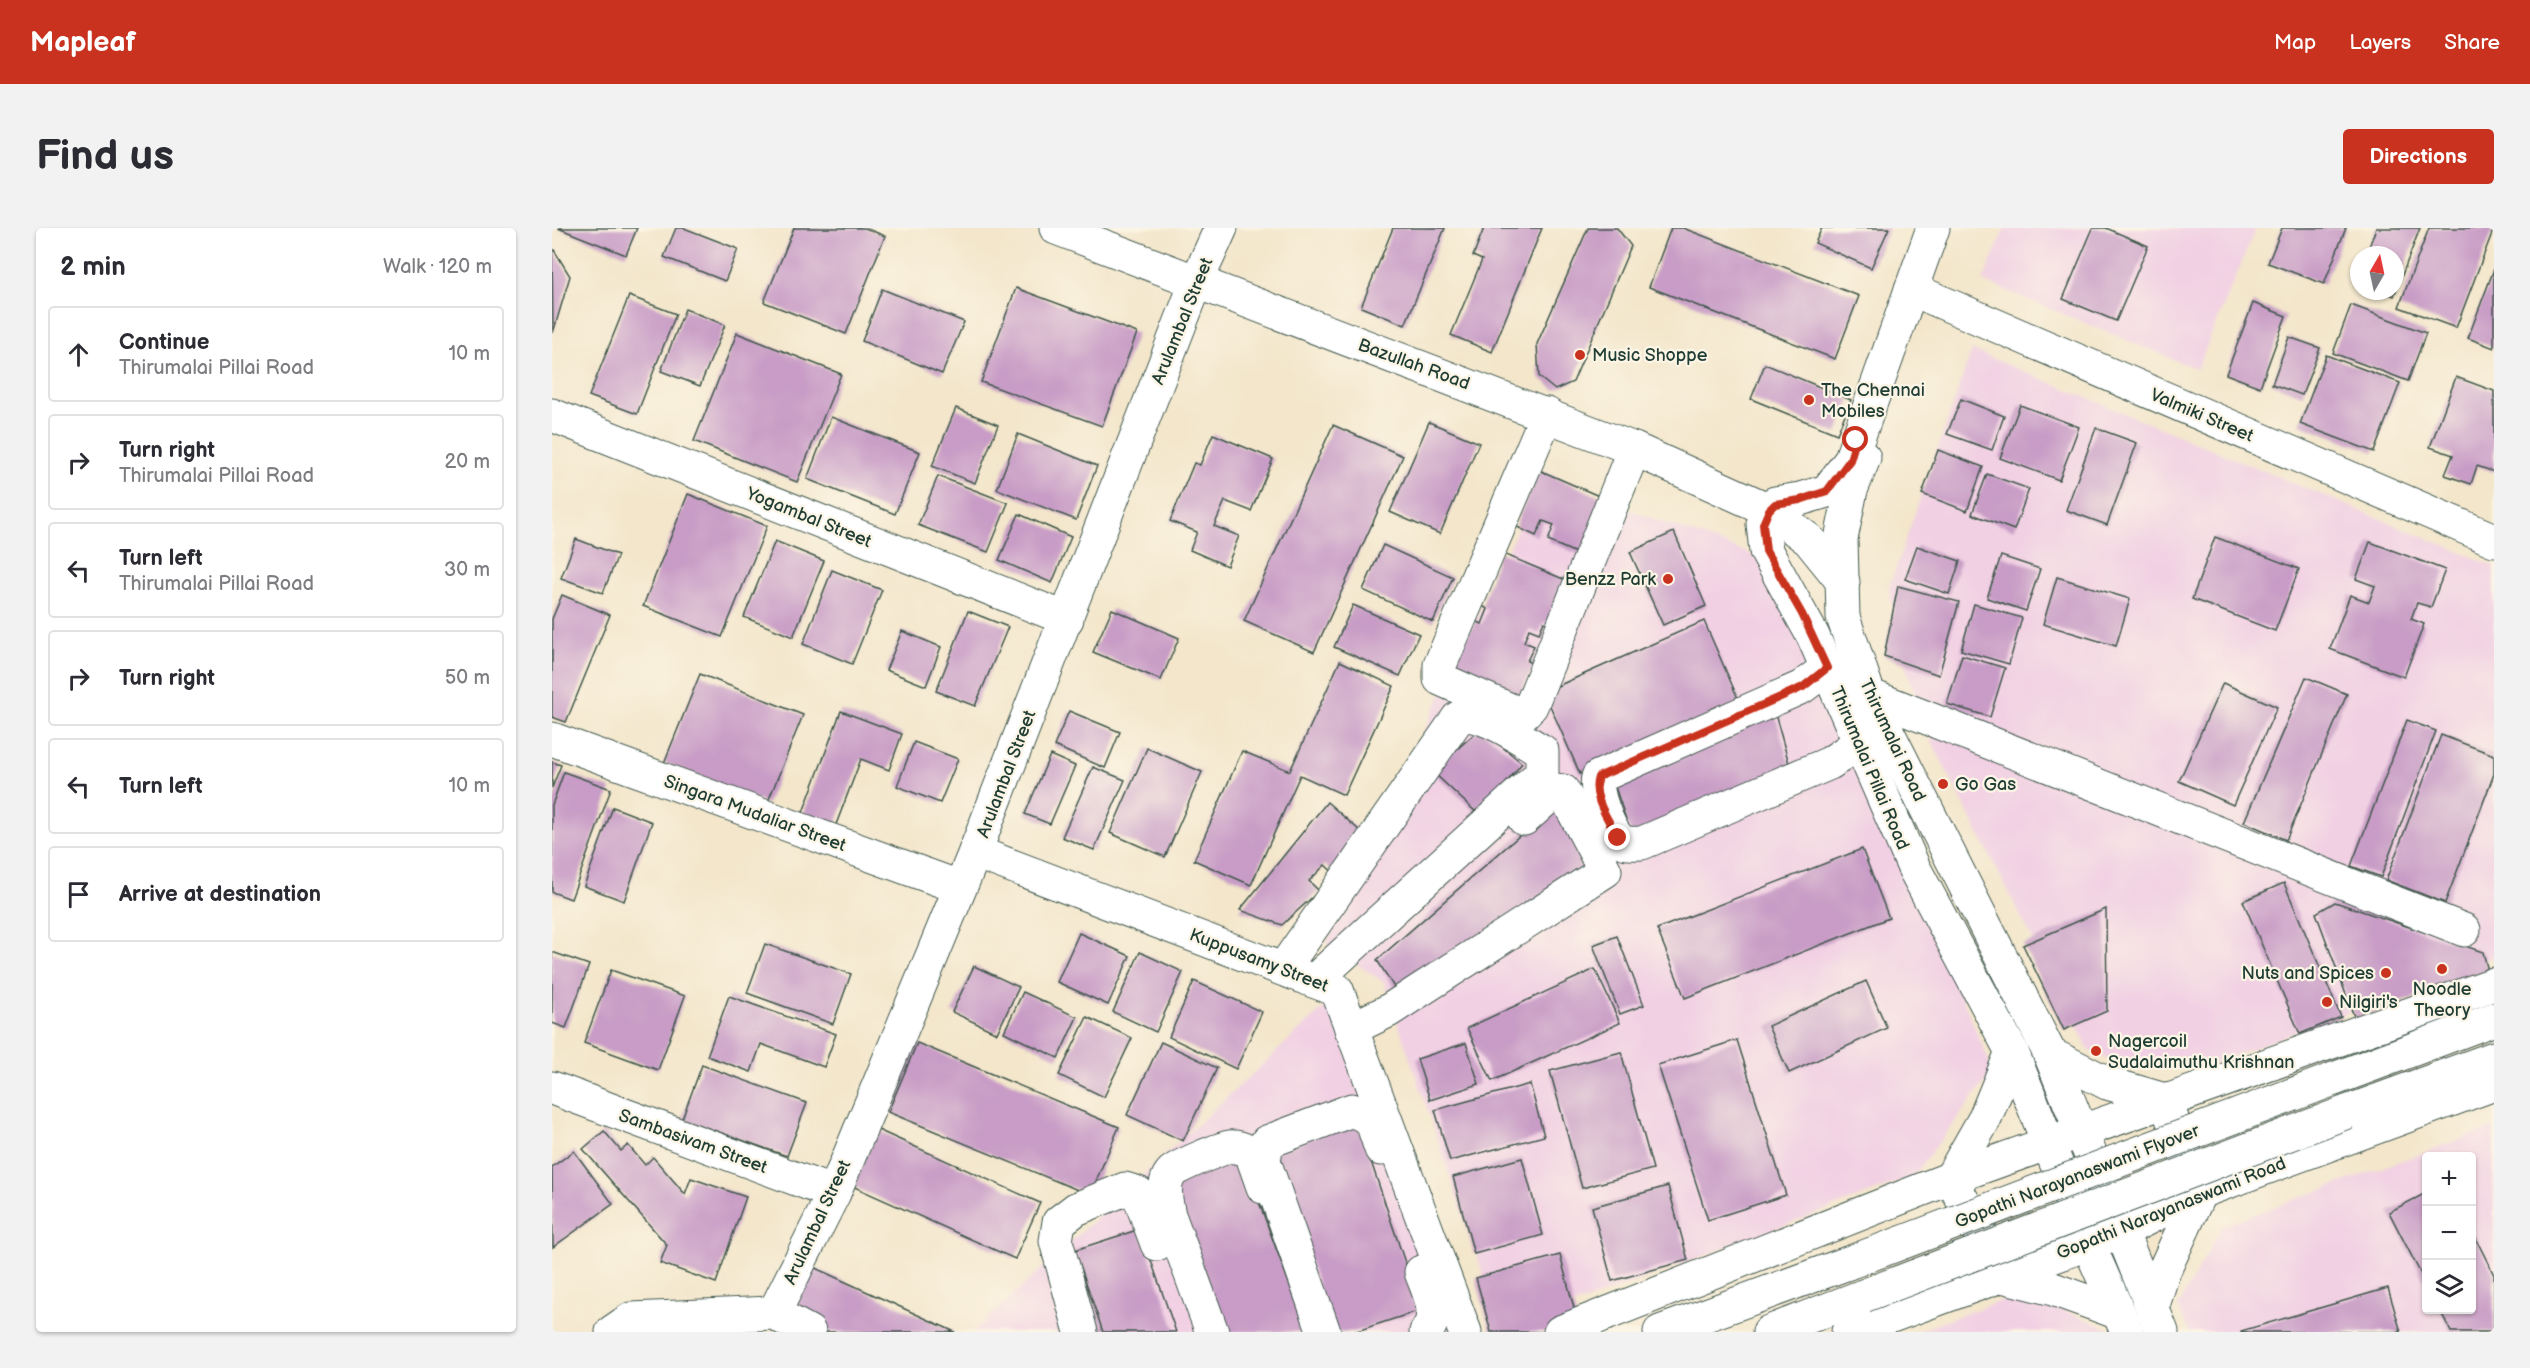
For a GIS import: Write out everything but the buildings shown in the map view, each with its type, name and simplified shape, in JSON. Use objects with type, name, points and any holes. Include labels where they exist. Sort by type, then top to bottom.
[{"type":"main road","name":"Bazullah Road","points":[[1056,228],[1196,283],[1547,414],[1634,449],[1769,510]]},
{"type":"main road","name":"Arulambal Street","points":[[774,1313],[834,1193],[975,852],[1196,283],[1221,228]]},
{"type":"main road","points":[[1769,510],[1775,504],[1800,500],[1827,491],[1850,460],[1919,293],[1934,228]]},
{"type":"main road","name":"Thirumalai Road","points":[[1954,228],[1919,293],[1851,490],[1841,539],[1844,617],[1869,695],[2050,1054],[2157,1320]]},
{"type":"main road","name":"Valmiki Street","points":[[1919,293],[2494,540]]},
{"type":"main road","points":[[1547,414],[1440,665],[1440,679],[1522,715],[1531,706],[1634,449]]},
{"type":"main road","name":"Yogambal Street","points":[[552,415],[1067,619]]},
{"type":"main road","points":[[1769,510],[1809,516],[1832,513],[1851,490]]},
{"type":"main road","points":[[1769,510],[1809,540],[1843,582]]},
{"type":"main road","name":"Thirumalai Pillai Road","points":[[1769,510],[1763,524],[1766,551],[1802,614],[1914,868],[2012,1052],[2088,1243],[2123,1322]]},
{"type":"main road","points":[[1827,668],[1803,687],[1598,777],[1597,796],[1618,838],[1626,843],[1642,843],[1830,763],[1859,742]]},
{"type":"main road","points":[[1869,695],[2464,930]]},
{"type":"main road","points":[[1283,969],[1458,718],[1464,715],[1478,716],[1542,751],[1542,773],[1325,985]]},
{"type":"main road","name":"Singara Mudaliar Street","points":[[552,739],[959,887]]},
{"type":"main road","points":[[1325,985],[1556,790],[1563,791],[1605,871],[1388,1011],[1351,1029]]},
{"type":"main road","name":"Kuppusamy Street","points":[[975,852],[1325,985],[1351,1029],[1465,1332]]},
{"type":"main road","points":[[1560,1332],[1951,1178],[2494,984]]},
{"type":"main road","name":"Gopathi Narayanaswami Flyover","points":[[1660,1332],[2494,1019]]},
{"type":"main road","points":[[1951,1178],[1985,1118],[2012,1052]]},
{"type":"main road","points":[[2050,1054],[2107,1083],[2165,1100]]},
{"type":"main road","name":"Gopathi Narayanaswami Flyover","points":[[1769,1332],[2494,1058]]},
{"type":"main road","points":[[1160,1164],[1371,1083]]},
{"type":"main road","name":"Gopathi Narayanaswami Road","points":[[1854,1331],[2120,1232],[2200,1192],[2494,1084]]},
{"type":"main road","name":"Sambasivam Street","points":[[552,1088],[834,1193]]},
{"type":"main road","points":[[2157,1320],[2163,1273],[2200,1192],[2165,1100]]},
{"type":"main road","points":[[1324,1332],[1264,1161],[1268,1143],[1352,1110],[1371,1119],[1434,1312],[1431,1325],[1426,1332]]},
{"type":"main road","points":[[1212,1332],[1165,1198],[1166,1183],[1173,1171],[1227,1147],[1240,1148],[1251,1153],[1314,1332]]},
{"type":"main road","points":[[1951,1178],[2002,1276],[2053,1289],[2123,1322]]},
{"type":"main road","points":[[1081,1332],[1056,1240],[1059,1222],[1076,1209],[1125,1190],[1138,1193],[1142,1200],[1188,1332]]},
{"type":"main road","points":[[612,1332],[631,1319],[774,1313],[809,1332]]},
{"type":"shaded area","points":[[2005,228],[2256,228],[2197,369],[1983,281]]},
{"type":"shaded area","points":[[1972,350],[2494,566],[2494,956],[2202,1068],[2119,1065],[2089,1050],[1932,742],[1898,645],[1889,588]]},
{"type":"shaded area","points":[[1541,478],[1753,555],[1791,591],[1993,1071],[1913,1177],[1503,1332],[1384,982],[1326,944]]},
{"type":"shaded area","points":[[1329,1003],[1455,1332],[973,1332]]},
{"type":"shaded area","points":[[2494,1127],[2494,1332],[2190,1332],[2178,1307],[2222,1226],[2422,1153],[2422,1314],[2476,1314],[2476,1152],[2425,1152]]},
{"type":"shaded area","points":[[2022,1293],[2116,1332],[1915,1332]]},
{"type":"place","name":"Music Shoppe","points":[[1580,355]]},
{"type":"place","name":"The Chennai Mobiles","points":[[1809,400]]},
{"type":"place","name":"Benzz Park","points":[[1668,579]]},
{"type":"place","name":"Go Gas","points":[[1943,784]]},
{"type":"place","name":"Noodle Theory","points":[[2442,969]]},
{"type":"place","name":"Nuts and Spices","points":[[2386,973]]},
{"type":"place","name":"Nilgiri's","points":[[2327,1002]]},
{"type":"place","name":"Nagercoil Sudalaimuthu Krishnan","points":[[2096,1051]]},
{"type":"route","points":[[1618,838],[1597,796],[1598,777],[1803,687],[1827,668],[1802,614],[1766,551],[1763,524],[1769,510],[1775,504],[1800,500],[1827,491],[1850,460],[1856,440]]}]
